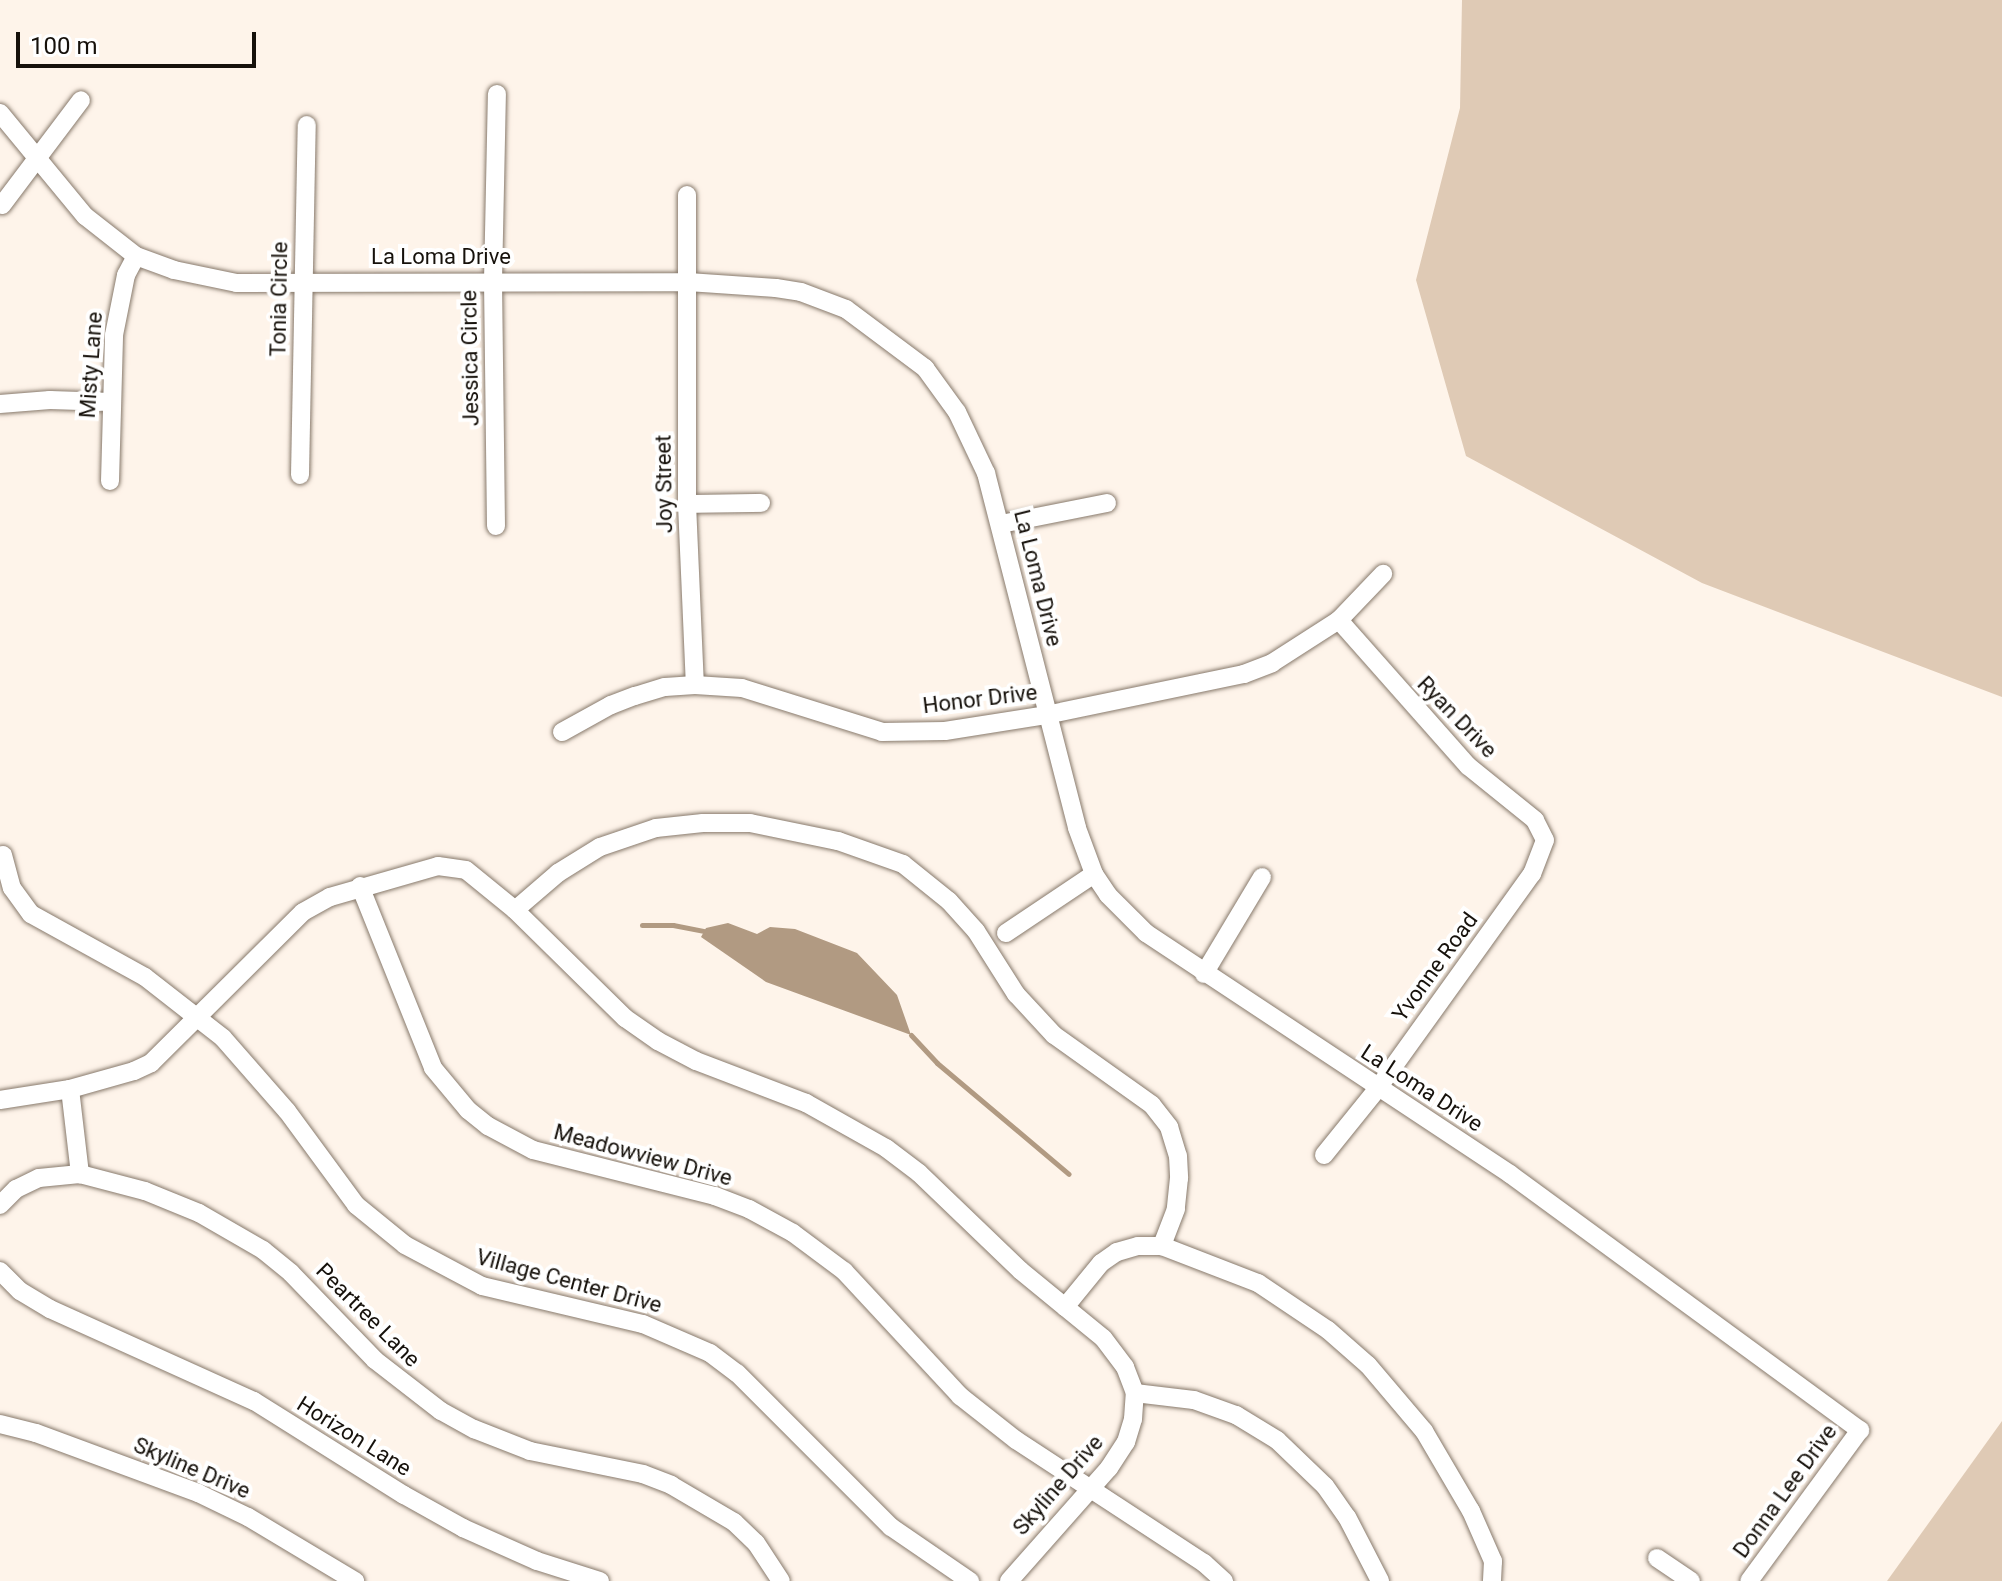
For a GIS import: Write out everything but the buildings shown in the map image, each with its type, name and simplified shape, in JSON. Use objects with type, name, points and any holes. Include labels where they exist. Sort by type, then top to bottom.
[{"type":"street","name":"Jessica Circle","points":[[496,526],[493,281],[497,94]]},
{"type":"street","points":[[2,205],[81,100]]},
{"type":"street","name":"La Loma Drive","points":[[0,113],[85,216],[136,256],[203,278],[237,283],[688,282],[801,292],[846,309],[888,337],[925,368],[957,412],[986,473],[1077,828],[1094,874],[1108,895],[1146,933],[1510,1174],[1860,1430]]},
{"type":"street","name":"Tonia Circle","points":[[300,475],[307,125]]},
{"type":"street","name":"Joy Street","points":[[687,195],[687,504],[695,685]]},
{"type":"street","name":"Misty Lane","points":[[110,481],[114,335],[126,275],[136,256]]},
{"type":"street","points":[[0,404],[50,400],[111,402]]},
{"type":"street","points":[[687,504],[761,503]]},
{"type":"street","points":[[1001,524],[1107,503]]},
{"type":"street","name":"Honor Drive","points":[[562,732],[611,705],[635,696],[665,687],[695,685],[742,688],[882,732],[945,731],[1046,715],[1244,674],[1295,651],[1339,620],[1383,574]]},
{"type":"street","name":"Ryan Drive","points":[[1339,620],[1468,766],[1535,820],[1545,840]]},
{"type":"street","points":[[515,910],[578,859],[619,838],[656,828],[703,823],[750,823],[838,841],[894,859],[918,875],[958,911],[976,931],[1016,994],[1054,1035],[1152,1105],[1169,1127],[1178,1156],[1179,1178],[1176,1209],[1162,1246]]},
{"type":"street","name":"Yvonne Road","points":[[1324,1155],[1378,1088],[1532,874],[1545,840]]},
{"type":"street","name":"Village Center Drive","points":[[3,855],[12,888],[31,914],[145,977],[198,1016],[254,1071],[356,1205],[405,1245],[482,1286],[643,1324],[710,1353],[737,1373],[891,1527],[970,1581]]},
{"type":"street","points":[[0,1100],[70,1089],[134,1071],[151,1063],[303,912],[360,886],[422,868],[456,867],[489,886],[625,1018],[658,1041],[696,1061],[806,1103],[886,1148],[919,1173],[1020,1270],[1119,1354],[1135,1393],[1194,1400],[1236,1415],[1277,1440],[1325,1486],[1347,1517],[1380,1581]]},
{"type":"street","points":[[1006,933],[1094,874]]},
{"type":"street","points":[[1204,974],[1262,877]]},
{"type":"street","name":"Meadowview Drive","points":[[360,886],[433,1068],[468,1110],[488,1126],[533,1150],[715,1196],[793,1233],[844,1271],[960,1396],[1090,1489],[1204,1563],[1224,1581]]},
{"type":"street","points":[[70,1089],[80,1174]]},
{"type":"street","name":"Peartree Lane","points":[[0,1205],[16,1189],[39,1178],[80,1174],[169,1200],[263,1250],[291,1273],[390,1374],[441,1411],[474,1429],[530,1451],[643,1474],[719,1511],[756,1543],[781,1581]]},
{"type":"street","points":[[1065,1307],[1101,1263],[1117,1252],[1138,1246],[1162,1246],[1190,1255],[1258,1283],[1292,1303],[1328,1330],[1391,1390],[1424,1431],[1471,1511],[1493,1561],[1492,1581]]},
{"type":"street","name":"Horizon Lane","points":[[0,1271],[35,1301],[254,1401],[404,1495],[463,1528],[537,1561],[600,1581]]},
{"type":"street","name":"Skyline Drive","points":[[1009,1581],[1090,1489],[1126,1442],[1133,1419],[1135,1393]]},
{"type":"street","name":"Skyline Drive","points":[[0,1424],[36,1433],[198,1493],[248,1517],[355,1581]]},
{"type":"street","name":"Donna Lee Drive","points":[[1749,1581],[1860,1430]]},
{"type":"street","points":[[1657,1558],[1691,1581]]},
{"type":"shaded area","points":[[1462,0],[2002,0],[2002,697],[1702,583],[1466,456],[1416,280],[1460,108]]},
{"type":"shaded area","points":[[728,923],[757,934],[770,927],[795,929],[857,953],[897,995],[911,1035],[766,982],[701,937],[706,928]]},
{"type":"shaded area","points":[[2002,1421],[2002,1581],[1887,1581]]},
{"type":"waterway","points":[[642,925],[673,925],[704,931]]},
{"type":"waterway","points":[[911,1035],[937,1063],[1069,1174]]}]
